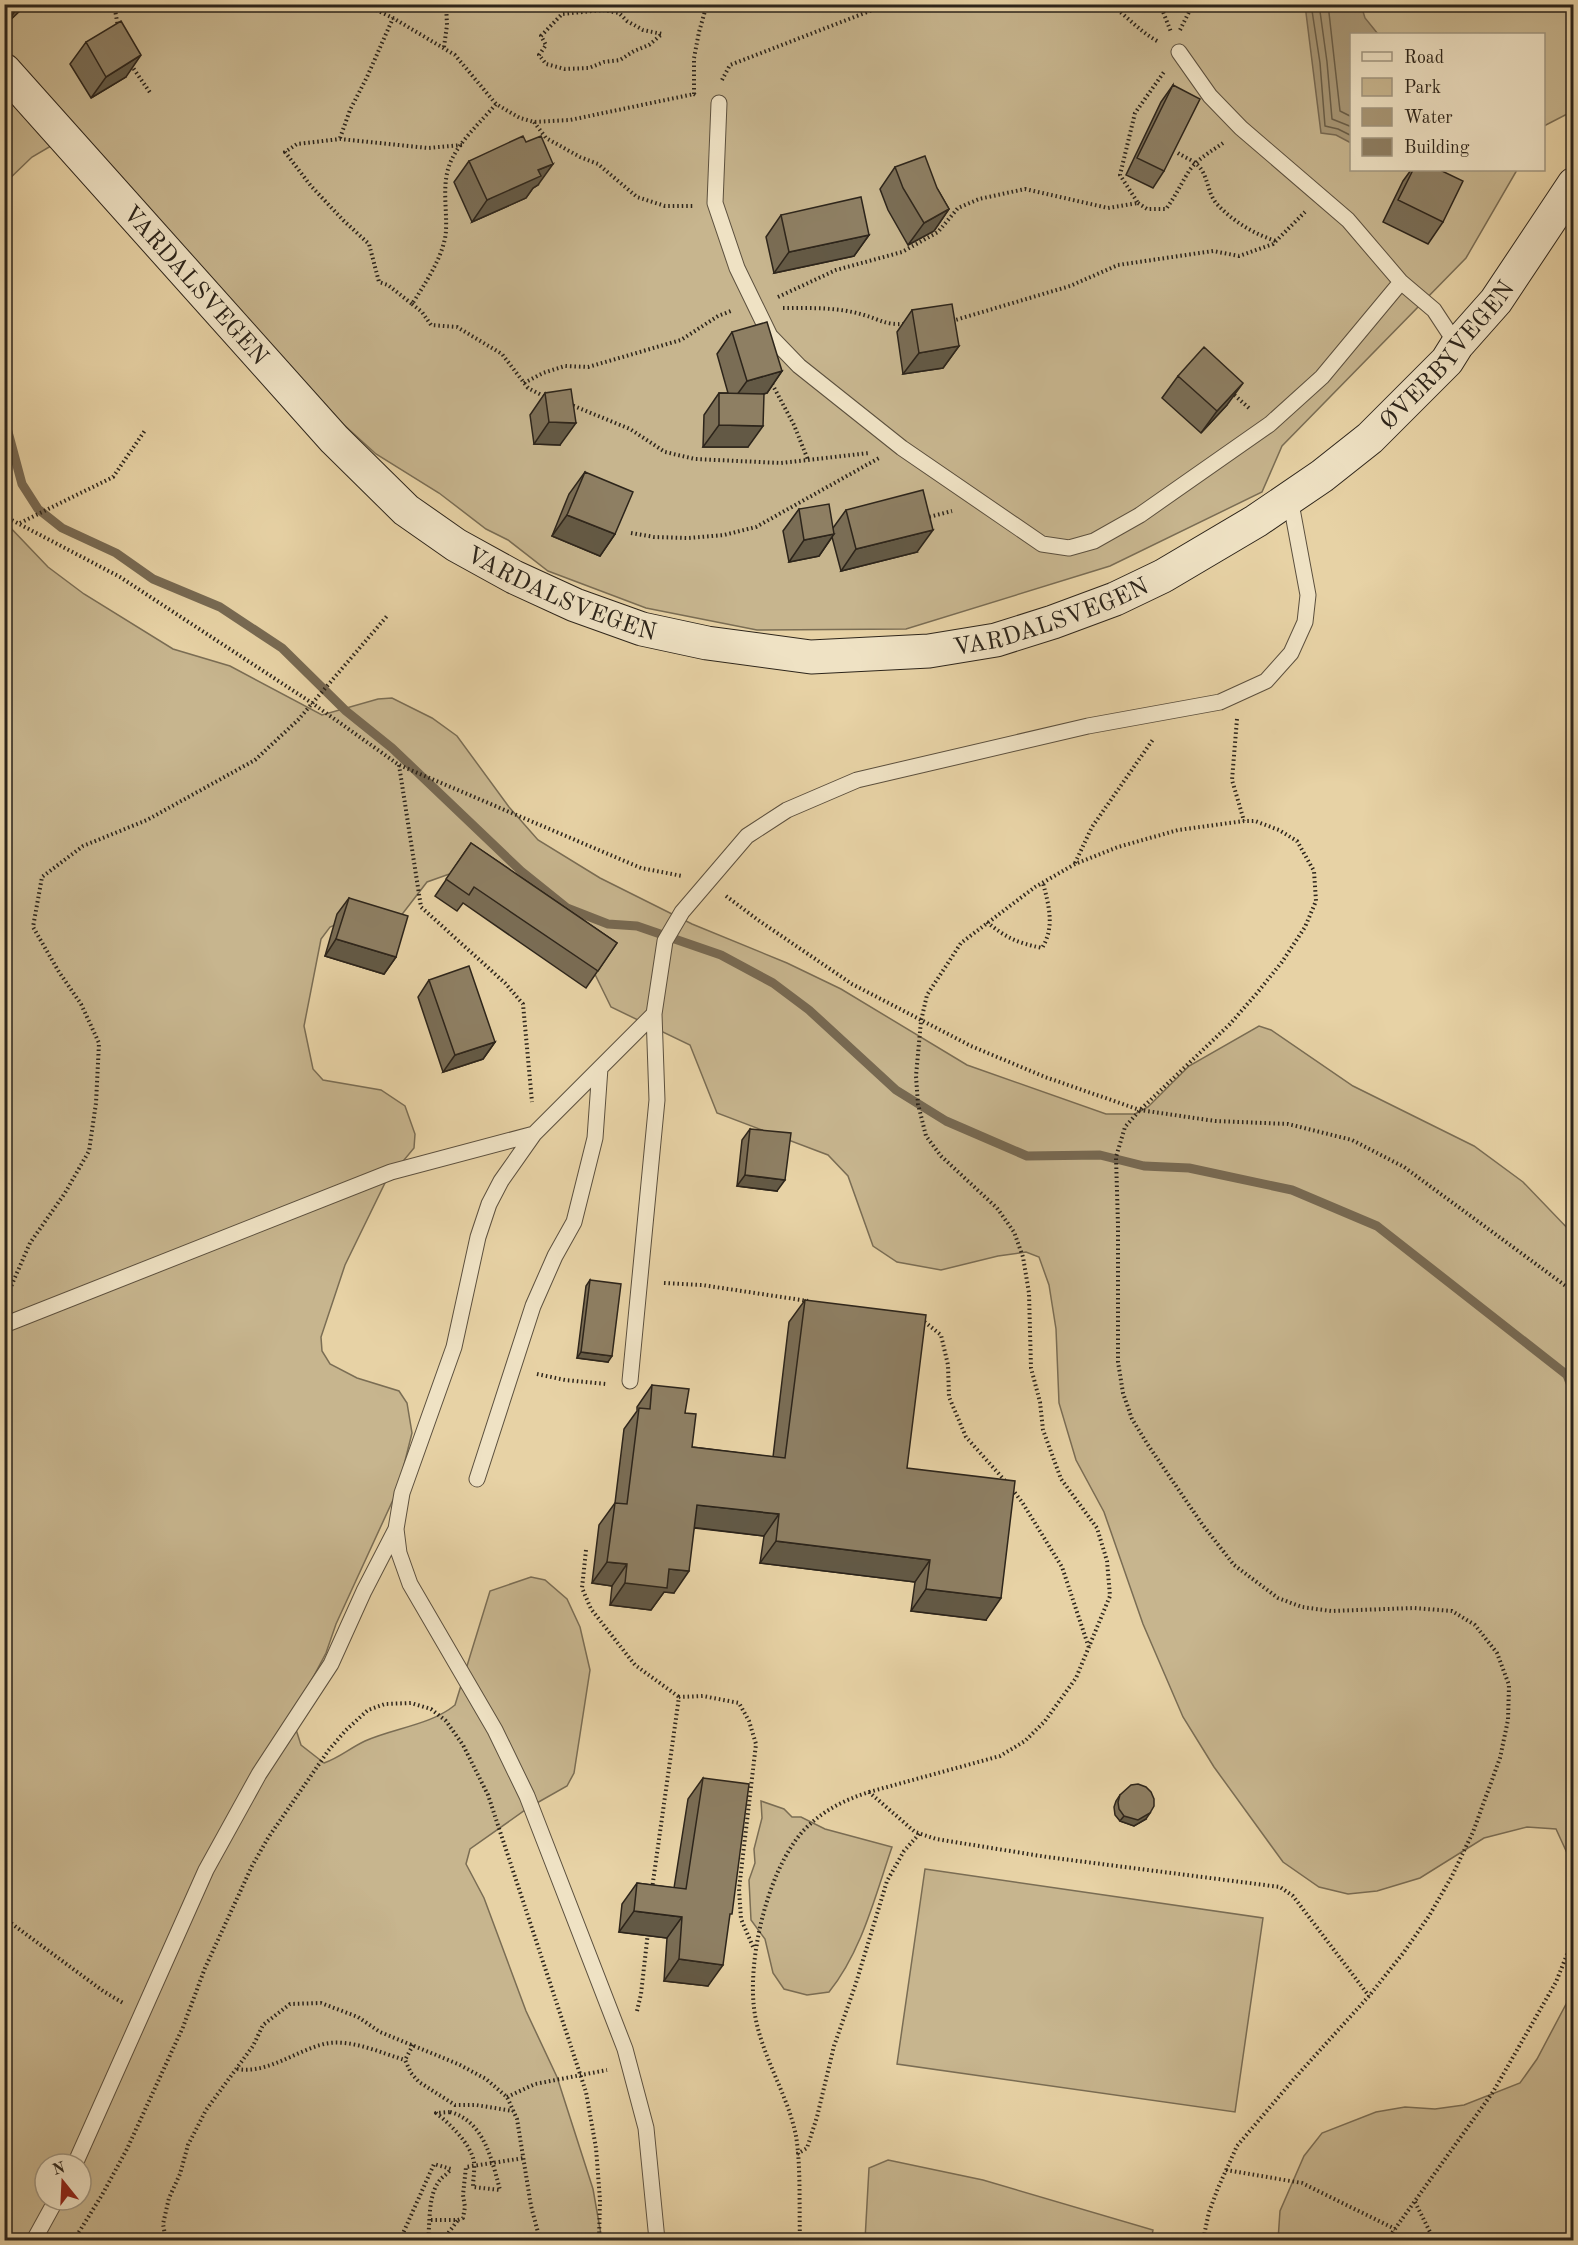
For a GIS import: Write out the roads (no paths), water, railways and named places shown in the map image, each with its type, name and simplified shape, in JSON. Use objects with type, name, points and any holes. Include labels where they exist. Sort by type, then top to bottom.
[{"type":"main road","name":"VARDALSVEGEN","points":[[4,70],[334,439],[406,510],[456,545],[514,577],[575,604],[642,629],[707,643],[811,657],[929,651],[996,640],[1104,603],[1163,576],[1256,521],[1290,498]]},
{"type":"main road","name":"ØVERBYVEGEN","points":[[1290,498],[1370,438],[1447,361],[1457,345],[1496,301],[1574,184]]},
{"type":"lane","points":[[1179,52],[1210,96],[1241,128],[1348,220],[1401,282],[1434,310],[1457,345]]},
{"type":"lane","points":[[719,103],[715,203],[737,268],[770,336],[799,366],[902,448],[1042,544],[1069,548],[1094,541],[1140,515],[1270,424],[1322,377],[1401,282]]},
{"type":"lane","points":[[630,1381],[657,1100],[654,1014],[665,940],[682,912],[747,836],[787,810],[857,780],[1088,726],[1220,702],[1266,681],[1291,653],[1305,622],[1308,595],[1290,498]]},
{"type":"lane","points":[[654,1014],[534,1134],[501,1181],[489,1204],[478,1237],[454,1347],[402,1493],[396,1529],[399,1553],[410,1584],[495,1730],[527,1796],[626,2049],[646,2128],[657,2241]]},
{"type":"lane","points":[[477,1479],[532,1306],[574,1222],[595,1138],[600,1068]]},
{"type":"lane","points":[[4,1325],[391,1172],[534,1134]]},
{"type":"lane","points":[[80,2152],[206,1870],[259,1774],[331,1664],[364,1591],[396,1529]]},
{"type":"lane","points":[[34,2241],[50,2212]]},
{"type":"water","points":[[1305,5],[1361,5],[1365,18],[1377,33],[1350,33],[1350,142],[1336,135],[1321,133]]},
{"type":"waterway","points":[[4,417],[22,484],[38,509],[62,528],[116,553],[153,579],[220,607],[282,648],[346,711],[392,748],[521,871],[567,908],[608,924],[637,926],[721,955],[773,983],[809,1010],[896,1090],[946,1121],[1027,1156],[1100,1155],[1144,1166],[1189,1168],[1292,1190],[1377,1226],[1567,1375],[1574,1393]]}]
